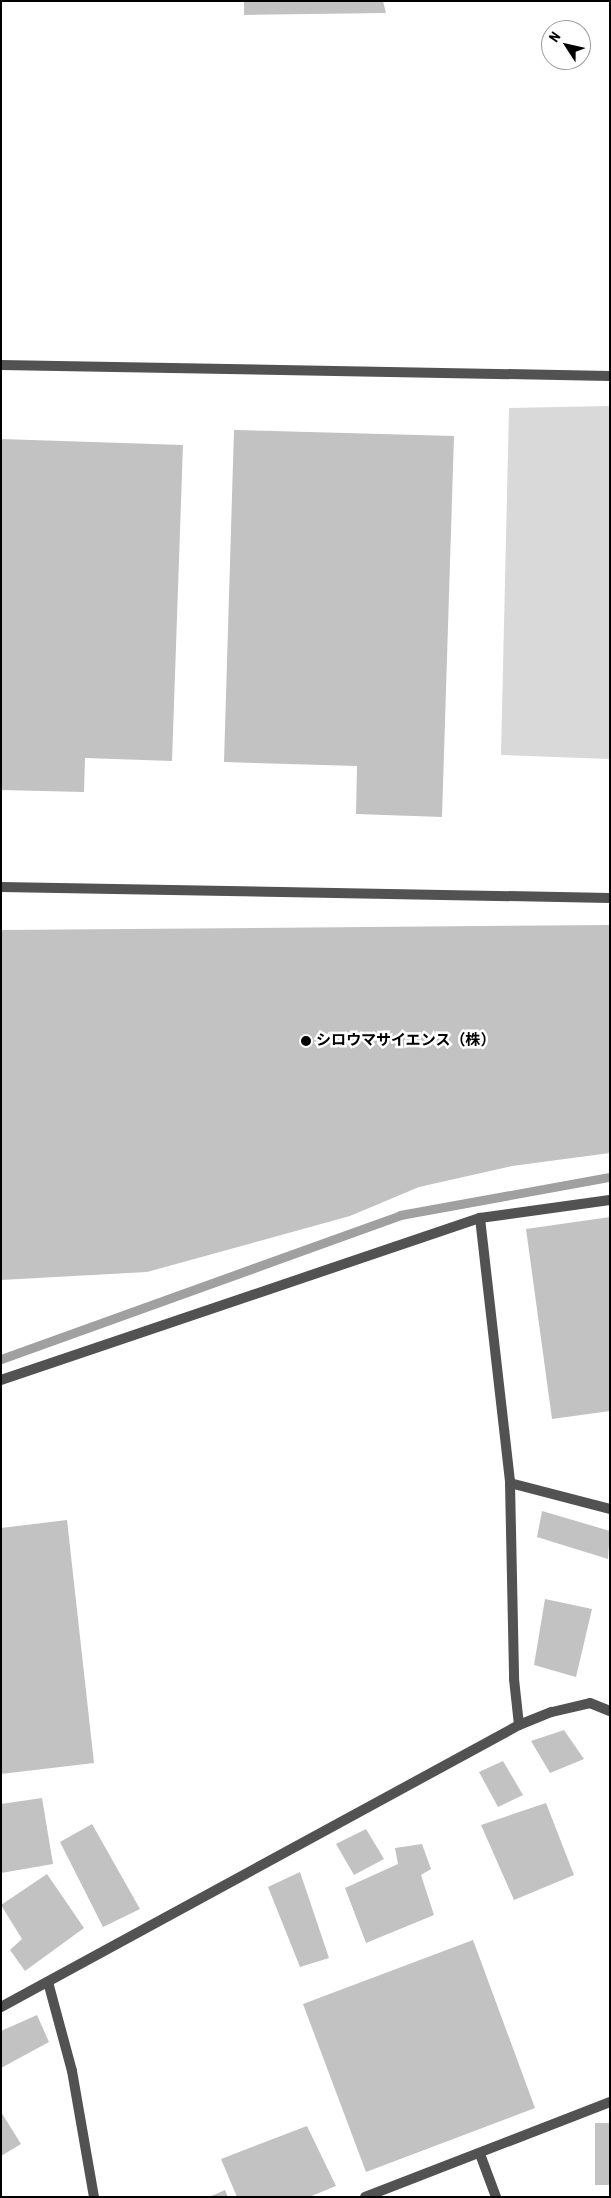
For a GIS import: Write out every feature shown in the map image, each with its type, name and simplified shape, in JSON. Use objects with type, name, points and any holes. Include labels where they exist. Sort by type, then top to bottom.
[{"type":"street","points":[[1,365],[610,376]]},
{"type":"street","points":[[1,887],[610,898]]},
{"type":"street","points":[[1,1380],[480,1218],[610,1200]]},
{"type":"street","points":[[480,1218],[510,1482],[514,1679],[519,1725]]},
{"type":"street","points":[[510,1482],[610,1509]]},
{"type":"street","points":[[1,2007],[519,1725],[552,1712],[590,1702],[610,1711]]},
{"type":"street","points":[[48,1982],[72,2071],[94,2197]]},
{"type":"street","points":[[365,2197],[610,2102]]},
{"type":"street","points":[[480,2154],[496,2197]]},
{"type":"shaded area","points":[[610,406],[610,759],[501,755],[509,408]]},
{"type":"building","points":[[244,1],[383,1],[386,13],[244,15]]},
{"type":"building","points":[[234,430],[454,436],[442,817],[356,814],[357,766],[224,762]]},
{"type":"building","points":[[1,439],[183,445],[172,761],[85,758],[84,792],[1,790]]},
{"type":"building","name":"シロウマサイエンス（株）","points":[[610,925],[610,1153],[512,1166],[419,1187],[350,1216],[147,1272],[1,1280],[1,930]]},
{"type":"building","points":[[610,1217],[610,1411],[552,1419],[526,1229]]},
{"type":"building","points":[[542,1511],[610,1531],[608,1559],[537,1537]]},
{"type":"building","points":[[67,1520],[94,1763],[1,1774],[1,1528]]},
{"type":"building","points":[[545,1599],[592,1609],[576,1677],[534,1665]]},
{"type":"building","points":[[564,1730],[584,1759],[550,1773],[531,1741]]},
{"type":"building","points":[[503,1761],[523,1795],[498,1807],[479,1772]]},
{"type":"building","points":[[42,1798],[53,1864],[1,1873],[1,1804]]},
{"type":"building","points":[[546,1803],[574,1875],[514,1900],[481,1825]]},
{"type":"building","points":[[92,1824],[140,1909],[103,1927],[60,1842]]},
{"type":"building","points":[[366,1829],[384,1859],[354,1875],[336,1844]]},
{"type":"building","points":[[422,1844],[431,1869],[421,1875],[434,1915],[366,1943],[345,1888],[398,1864],[395,1848]]},
{"type":"building","points":[[300,1872],[329,1958],[300,1967],[268,1887]]},
{"type":"building","points":[[47,1874],[84,1928],[25,1971],[10,1950],[22,1939],[1,1905]]},
{"type":"building","points":[[473,1940],[535,2108],[366,2172],[303,2004]]},
{"type":"building","points":[[37,2015],[49,2042],[1,2068],[1,2031]]},
{"type":"building","points":[[1,2112],[21,2144],[1,2156]]},
{"type":"building","points":[[595,2123],[610,2123],[610,2185],[595,2185]]},
{"type":"building","points":[[307,2126],[336,2186],[309,2197],[237,2197],[221,2159]]},
{"type":"building","points":[[225,2190],[228,2197],[209,2197]]},
{"type":"waterway","points":[[1,1359],[400,1215],[610,1177]]},
{"type":"place","name":"シロウマサイエンス（株）","points":[[306,1041]]}]
